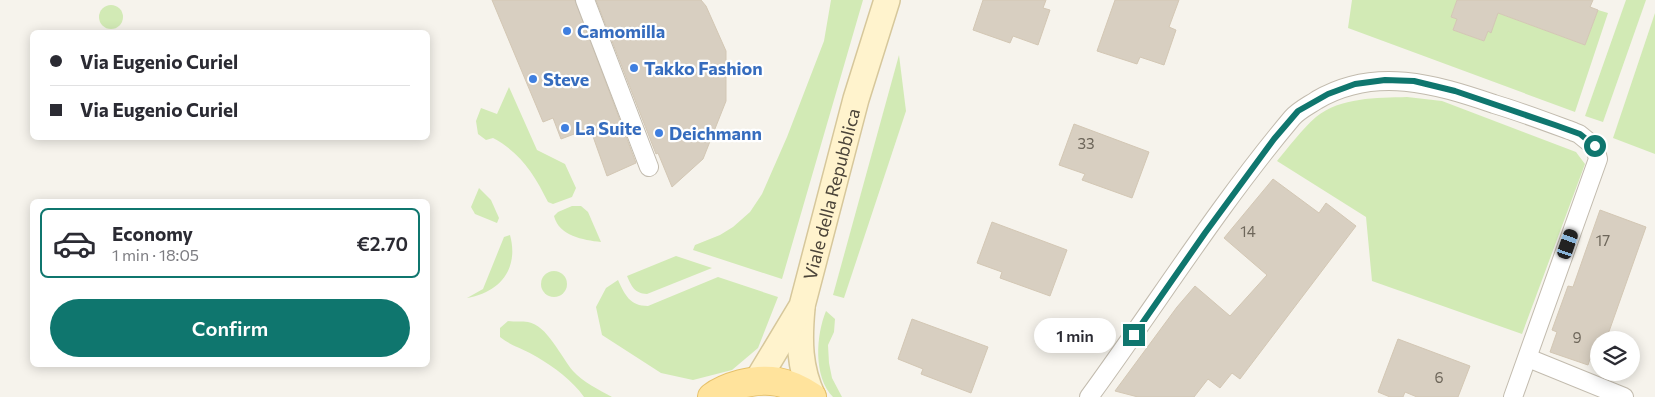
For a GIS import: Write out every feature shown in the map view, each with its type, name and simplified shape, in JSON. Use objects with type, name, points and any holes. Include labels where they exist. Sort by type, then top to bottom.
[{"type":"main road","points":[[712,397],[726,388],[758,379],[778,381],[796,387],[812,397]]},
{"type":"street","points":[[584,0],[649,167]]},
{"type":"street","name":"Viale della Repubblica","points":[[758,379],[802,306],[856,99],[887,0]]},
{"type":"street","points":[[1089,397],[1205,233],[1298,111],[1328,94],[1355,84],[1385,80],[1414,81],[1455,91],[1580,134],[1595,146],[1598,159],[1513,397]]},
{"type":"street","points":[[802,306],[800,326],[801,360],[812,397]]},
{"type":"street","points":[[1528,358],[1624,397]]},
{"type":"green space","points":[[831,0],[863,0],[782,279],[693,250],[695,245],[720,235],[733,227],[750,212],[762,194],[787,137],[824,41]]},
{"type":"green space","points":[[1352,0],[1457,0],[1451,17],[1457,19],[1453,30],[1484,41],[1488,31],[1491,32],[1498,13],[1585,45],[1598,10],[1608,13],[1575,112],[1348,28]]},
{"type":"green space","points":[[1626,0],[1646,0],[1603,122],[1585,116]]},
{"type":"green space","points":[[111,5],[120,8],[123,17],[120,26],[111,29],[102,26],[99,17],[102,8]]},
{"type":"green space","points":[[1655,13],[1655,154],[1613,138]]},
{"type":"green space","points":[[899,55],[906,111],[844,298],[833,295]]},
{"type":"green space","points":[[509,87],[537,150],[565,164],[576,188],[572,197],[553,204],[548,202],[532,173],[519,157],[493,138],[486,140],[478,134],[476,121],[481,108],[497,114]]},
{"type":"green space","points":[[1407,97],[1442,101],[1576,152],[1585,164],[1522,334],[1372,281],[1366,217],[1277,161],[1305,127],[1326,110],[1359,100]]},
{"type":"green space","points":[[479,188],[491,200],[499,218],[497,223],[475,214],[471,207]]},
{"type":"green space","points":[[572,206],[581,206],[588,212],[601,242],[573,236],[561,228],[554,216],[558,212]]},
{"type":"green space","points":[[510,235],[512,258],[505,277],[489,290],[467,298],[483,289],[504,237]]},
{"type":"green space","points":[[676,256],[712,268],[647,294],[636,291],[632,286],[627,276]]},
{"type":"green space","points":[[554,271],[563,275],[567,284],[563,293],[554,297],[545,293],[541,284],[545,275]]},
{"type":"green space","points":[[718,277],[778,297],[758,348],[732,370],[693,380],[661,373],[602,335],[596,307],[606,288],[618,280],[632,302],[648,306]]},
{"type":"green space","points":[[826,311],[835,319],[834,332],[828,345],[829,363],[832,378],[842,397],[833,397],[827,389],[819,367],[820,332]]},
{"type":"green space","points":[[508,321],[535,324],[553,342],[577,375],[591,386],[612,397],[584,397],[569,380],[556,370],[532,354],[504,340],[500,337],[500,328]]},
{"type":"building","points":[[492,0],[575,0],[636,163],[607,176],[590,128],[561,139],[553,118],[543,122]]},
{"type":"building","points":[[596,0],[701,0],[706,6],[726,51],[726,101],[703,159],[672,187],[658,153],[656,154]]},
{"type":"building","points":[[983,0],[1046,0],[1043,8],[1050,10],[1038,45],[1013,36],[1010,43],[973,30]]},
{"type":"building","points":[[1115,0],[1179,0],[1169,27],[1176,30],[1164,65],[1140,57],[1137,64],[1097,51]]},
{"type":"building","points":[[1457,0],[1593,0],[1590,7],[1598,10],[1585,45],[1498,13],[1491,33],[1488,31],[1484,41],[1453,30],[1457,19],[1451,17]]},
{"type":"building","points":[[1074,124],[1149,152],[1132,198],[1082,180],[1085,174],[1059,165]]},
{"type":"building","points":[[1273,179],[1319,213],[1326,203],[1356,226],[1240,379],[1232,373],[1220,388],[1208,379],[1194,397],[1138,397],[1115,391],[1177,307],[1195,286],[1230,316],[1267,275],[1224,238]]},
{"type":"building","points":[[1600,210],[1646,227],[1609,331],[1590,331],[1590,359],[1588,365],[1550,352],[1557,332],[1552,330],[1568,286],[1573,287]]},
{"type":"building","points":[[992,222],[1067,250],[1050,296],[1000,278],[1002,272],[977,263]]},
{"type":"building","points":[[912,319],[988,347],[971,393],[921,374],[923,369],[898,359]]},
{"type":"building","points":[[1398,339],[1470,366],[1458,397],[1417,397],[1405,392],[1403,397],[1390,397],[1378,392]]},
{"type":"place","name":"Camomilla","points":[[567,31]]},
{"type":"place","name":"Takko Fashion","points":[[634,68]]},
{"type":"place","name":"Steve","points":[[533,79]]},
{"type":"place","name":"La Suite","points":[[565,128]]},
{"type":"place","name":"Deichmann","points":[[659,133]]},
{"type":"route","points":[[1134,335],[1205,233],[1274,139],[1298,111],[1328,94],[1355,84],[1385,80],[1414,81],[1455,91],[1506,107],[1580,134],[1595,146]]}]
